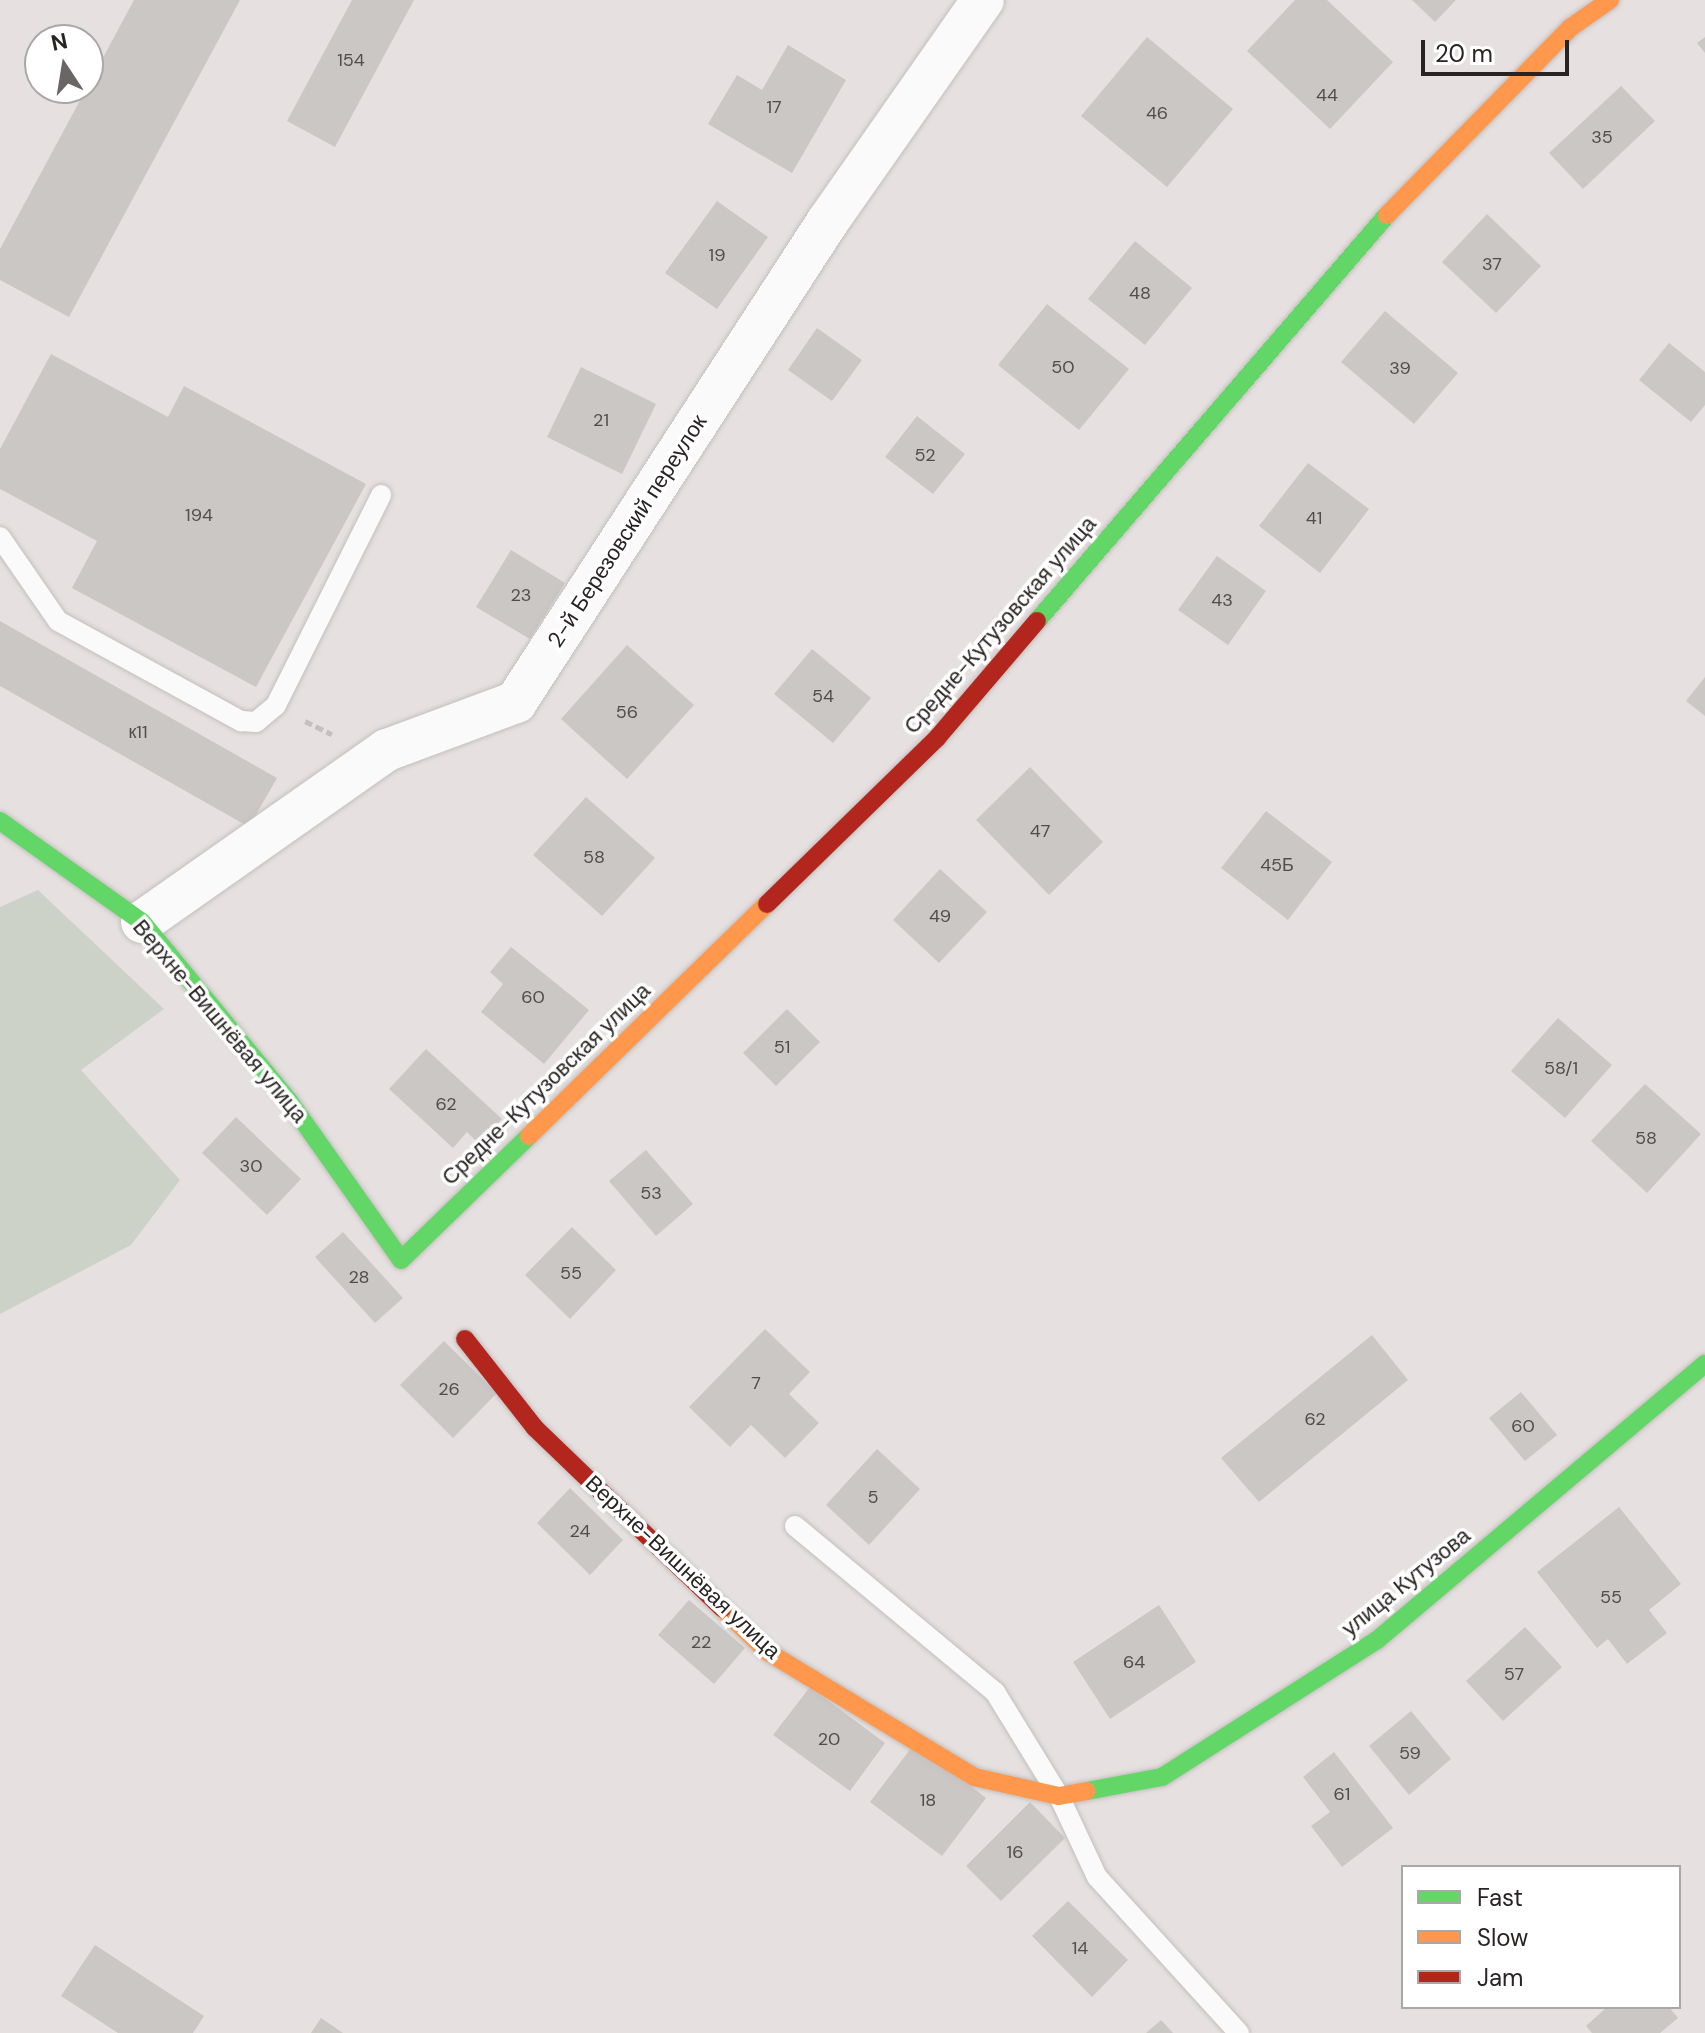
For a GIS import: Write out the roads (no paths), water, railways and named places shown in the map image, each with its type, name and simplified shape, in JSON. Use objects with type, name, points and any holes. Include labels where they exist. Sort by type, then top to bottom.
[{"type":"street","name":"2-й Березовский переулок","points":[[142,922],[387,750],[516,702],[828,221],[983,0]]},
{"type":"street","name":"Средне-Кутузовская улица","points":[[401,1260],[937,738],[1361,242],[1570,28],[1610,0]]},
{"type":"street","name":"Верхне-Вишнёвая улица","points":[[0,821],[142,922],[289,1101],[401,1260]]},
{"type":"street","name":"Верхне-Вишнёвая улица","points":[[465,1339],[535,1428],[768,1652],[974,1777],[1059,1796]]},
{"type":"street","name":"улица Кутузова","points":[[1059,1796],[1162,1777],[1377,1640],[1705,1364]]},
{"type":"lane","points":[[0,537],[58,621],[241,721],[256,722],[276,705],[381,495]]},
{"type":"lane","points":[[795,1526],[995,1692],[1059,1796],[1097,1877],[1239,2033]]}]
